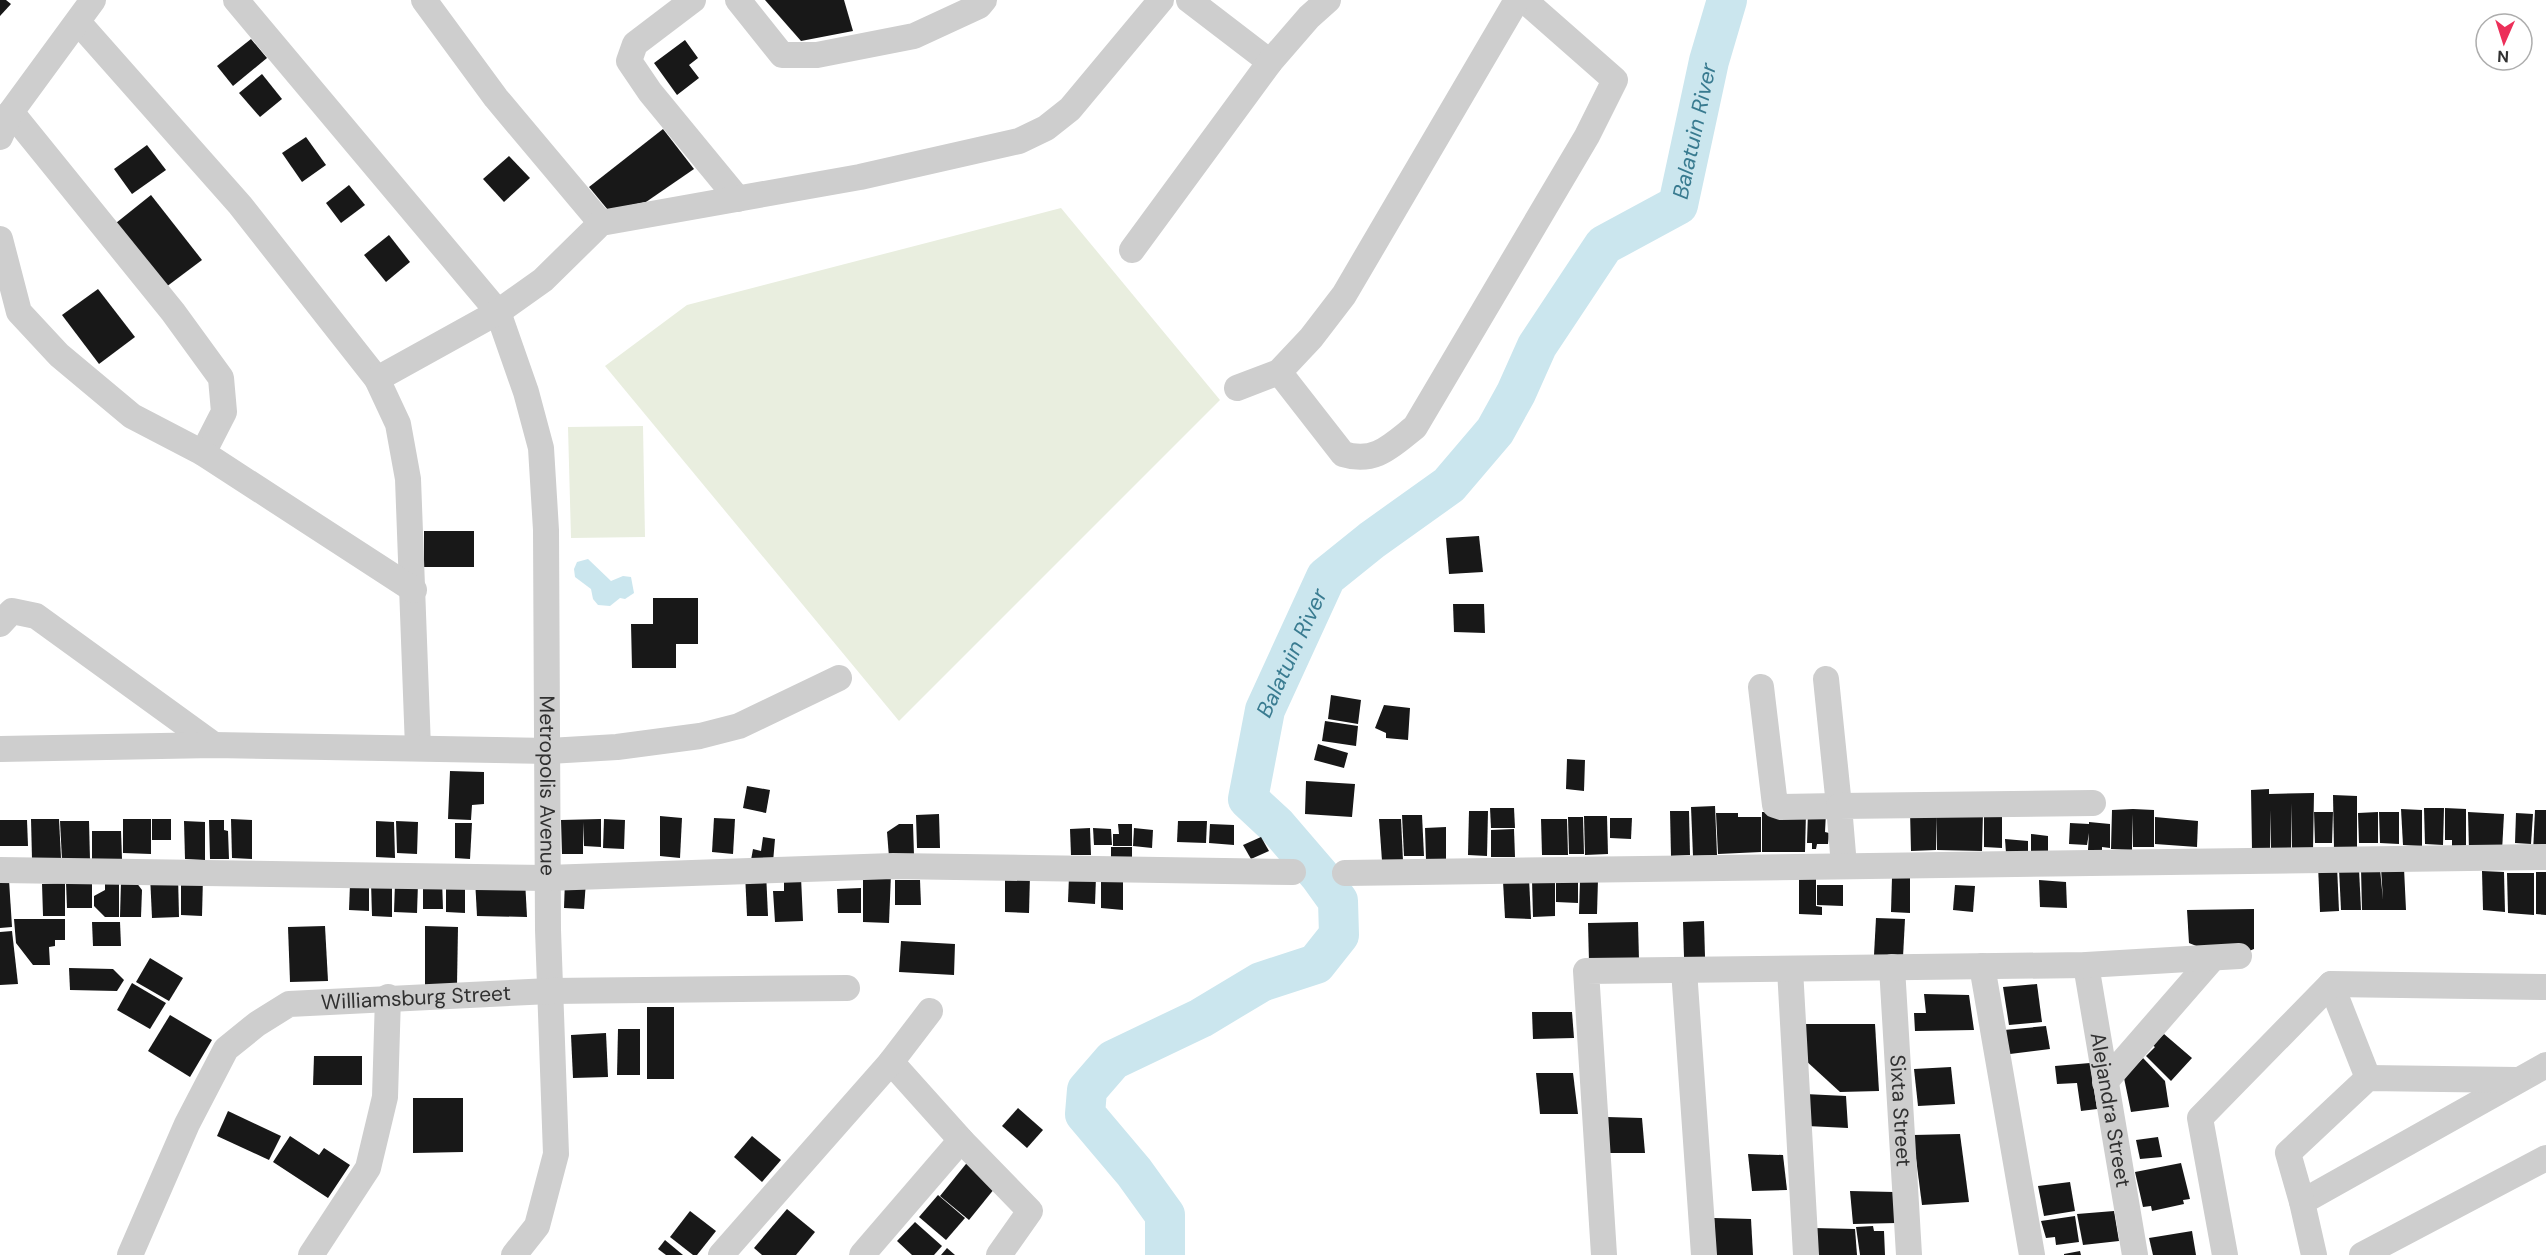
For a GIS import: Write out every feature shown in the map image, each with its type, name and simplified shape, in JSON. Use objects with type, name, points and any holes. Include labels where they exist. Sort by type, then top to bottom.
[{"type":"street","points":[[0,137],[11,112],[93,0]]},
{"type":"street","points":[[236,0],[498,312]]},
{"type":"street","points":[[424,0],[496,98],[601,223]]},
{"type":"street","points":[[693,0],[635,44],[629,62],[650,92],[738,199]]},
{"type":"street","points":[[738,0],[782,55],[818,55],[914,36],[979,6],[984,0]]},
{"type":"street","points":[[377,379],[498,312],[543,280],[601,223],[860,177],[1019,141],[1046,128],[1070,109],[1161,0]]},
{"type":"street","points":[[1189,0],[1270,62]]},
{"type":"street","points":[[1132,250],[1270,62],[1309,17],[1328,0]]},
{"type":"street","points":[[1238,388],[1279,372],[1311,338],[1344,296],[1517,0]]},
{"type":"street","points":[[1279,372],[1343,454],[1357,458],[1371,457],[1389,448],[1415,427],[1587,136],[1615,80],[1524,0]]},
{"type":"street","points":[[78,22],[240,205],[377,379],[398,424],[408,479],[414,590],[418,748]]},
{"type":"street","points":[[11,112],[97,216],[221,378],[224,412],[203,453]]},
{"type":"street","points":[[0,239],[19,312],[59,355],[132,416],[203,453],[414,590]]},
{"type":"street","name":"Metropolis Avenue","points":[[498,312],[526,392],[541,448],[546,530],[549,751],[547,878],[556,1154],[537,1226],[514,1255]]},
{"type":"street","points":[[0,624],[12,611],[36,616],[214,745]]},
{"type":"street","points":[[0,749],[214,745],[549,751],[617,747],[700,736],[739,726],[839,678]]},
{"type":"street","points":[[1826,680],[1844,866]]},
{"type":"street","points":[[1761,687],[1774,805],[1781,807],[2093,803]]},
{"type":"street","points":[[1345,873],[2546,857]]},
{"type":"street","points":[[0,870],[547,878],[893,866],[1293,872]]},
{"type":"street","points":[[1604,1255],[1586,971],[2086,965],[2239,956]]},
{"type":"street","points":[[2105,1082],[2213,958]]},
{"type":"street","name":"Alejandra Street","points":[[2086,965],[2134,1255]]},
{"type":"street","points":[[1982,966],[2032,1255]]},
{"type":"street","name":"Sixta Street","points":[[1892,967],[1910,1255]]},
{"type":"street","points":[[1790,969],[1806,1255]]},
{"type":"street","points":[[1684,970],[1704,1255]]},
{"type":"street","points":[[2331,984],[2368,1078]]},
{"type":"street","points":[[2225,1255],[2200,1119],[2331,984],[2546,987]]},
{"type":"street","name":"Williamsburg Street","points":[[130,1255],[188,1124],[226,1049],[257,1024],[289,1004],[388,997],[550,991],[847,988]]},
{"type":"street","points":[[311,1255],[368,1168],[385,1097],[388,997]]},
{"type":"street","points":[[721,1255],[891,1062],[930,1011]]},
{"type":"street","points":[[891,1062],[1029,1211],[999,1255]]},
{"type":"street","points":[[2302,1202],[2546,1065]]},
{"type":"street","points":[[2314,1255],[2288,1153],[2368,1078],[2518,1080]]},
{"type":"street","points":[[862,1255],[961,1140]]},
{"type":"street","points":[[2362,1255],[2546,1158]]},
{"type":"shaded area","points":[[1061,208],[1220,400],[899,721],[605,366],[687,305]]},
{"type":"shaded area","points":[[643,426],[645,537],[571,538],[568,427]]},
{"type":"water","points":[[588,559],[611,581],[623,576],[631,577],[634,593],[625,599],[620,598],[610,606],[598,605],[593,599],[591,589],[575,577],[574,569],[577,562]]},
{"type":"building","points":[[0,0],[6,0],[11,4],[0,16]]},
{"type":"building","points":[[765,0],[844,0],[853,31],[801,41]]},
{"type":"building","points":[[251,39],[267,58],[233,86],[217,66]]},
{"type":"building","points":[[685,40],[698,58],[689,65],[699,78],[677,95],[654,63]]},
{"type":"building","points":[[262,74],[282,99],[260,117],[239,93]]},
{"type":"building","points":[[663,129],[694,169],[646,202],[608,210],[589,187]]},
{"type":"building","points":[[306,137],[326,165],[302,182],[282,153]]},
{"type":"building","points":[[147,145],[166,170],[132,194],[114,169]]},
{"type":"building","points":[[509,156],[530,178],[504,202],[483,179]]},
{"type":"building","points":[[349,185],[365,205],[341,223],[326,203]]},
{"type":"building","points":[[151,195],[202,260],[166,287],[116,223]]},
{"type":"building","points":[[389,235],[410,262],[386,282],[364,255]]},
{"type":"building","points":[[98,289],[135,337],[99,364],[62,315]]},
{"type":"building","points":[[424,531],[474,531],[474,567],[424,567]]},
{"type":"building","points":[[1479,536],[1483,572],[1449,574],[1446,538]]},
{"type":"building","points":[[653,598],[698,598],[698,644],[676,644],[676,668],[632,668],[631,624],[653,624]]},
{"type":"building","points":[[1453,604],[1484,604],[1485,633],[1454,632]]},
{"type":"building","points":[[1331,695],[1361,700],[1358,724],[1328,719]]},
{"type":"building","points":[[1384,705],[1410,708],[1408,740],[1386,738],[1386,733],[1375,728]]},
{"type":"building","points":[[1325,721],[1358,726],[1356,746],[1322,741]]},
{"type":"building","points":[[1318,744],[1348,753],[1344,768],[1314,760]]},
{"type":"building","points":[[1567,759],[1585,760],[1584,791],[1566,789]]},
{"type":"building","points":[[450,771],[484,772],[484,804],[472,805],[471,820],[448,819]]},
{"type":"building","points":[[1306,781],[1355,784],[1352,817],[1305,814]]},
{"type":"building","points":[[747,786],[770,790],[766,813],[743,808]]},
{"type":"building","points":[[2269,789],[2269,794],[2314,793],[2313,850],[2292,850],[2291,803],[2291,850],[2271,850],[2270,810],[2270,850],[2252,850],[2251,790]]},
{"type":"building","points":[[2333,795],[2357,796],[2357,849],[2334,849]]},
{"type":"building","points":[[1715,806],[1717,855],[1693,856],[1691,807]]},
{"type":"building","points":[[1490,808],[1514,808],[1515,828],[1491,828]]},
{"type":"building","points":[[2424,808],[2444,808],[2443,845],[2425,844]]},
{"type":"building","points":[[2445,808],[2466,809],[2466,847],[2452,847],[2452,840],[2445,840]]},
{"type":"building","points":[[1984,809],[2002,810],[2002,848],[1984,847]]},
{"type":"building","points":[[2401,809],[2422,810],[2422,846],[2403,845]]},
{"type":"building","points":[[2112,810],[2154,810],[2154,847],[2133,847],[2132,814],[2132,850],[2111,849]]},
{"type":"building","points":[[2535,810],[2546,810],[2546,853],[2533,853]]},
{"type":"building","points":[[1469,811],[1488,811],[1487,856],[1468,855]]},
{"type":"building","points":[[1670,811],[1689,811],[1690,855],[1671,856]]},
{"type":"building","points":[[1910,811],[1983,812],[1982,851],[1937,850],[1937,816],[1936,850],[1911,851]]},
{"type":"building","points":[[1762,812],[1806,812],[1805,852],[1762,852]]},
{"type":"building","points":[[1808,812],[1826,812],[1825,832],[1829,833],[1828,844],[1817,844],[1816,849],[1812,849],[1812,843],[1807,843]]},
{"type":"building","points":[[2314,812],[2333,812],[2332,843],[2315,843]]},
{"type":"building","points":[[2378,812],[2378,843],[2359,843],[2358,813]]},
{"type":"building","points":[[2379,812],[2399,812],[2399,844],[2380,843]]},
{"type":"building","points":[[2468,812],[2504,814],[2502,851],[2469,851]]},
{"type":"building","points":[[1716,813],[1738,813],[1738,817],[1761,817],[1761,852],[1718,854]]},
{"type":"building","points":[[2516,813],[2533,814],[2531,844],[2515,843]]},
{"type":"building","points":[[939,814],[940,848],[917,848],[916,815]]},
{"type":"building","points":[[1402,815],[1422,815],[1424,856],[1404,856]]},
{"type":"building","points":[[660,816],[682,818],[680,858],[660,856]]},
{"type":"building","points":[[1584,816],[1607,816],[1608,854],[1585,855]]},
{"type":"building","points":[[1568,817],[1583,817],[1584,854],[1569,854]]},
{"type":"building","points":[[2155,817],[2198,821],[2197,847],[2155,844]]},
{"type":"building","points":[[714,818],[735,819],[733,854],[712,852]]},
{"type":"building","points":[[1610,818],[1632,818],[1631,839],[1610,838]]},
{"type":"building","points":[[31,819],[59,819],[61,858],[32,859]]},
{"type":"building","points":[[123,819],[151,819],[151,854],[123,853]]},
{"type":"building","points":[[152,819],[171,819],[171,840],[152,840]]},
{"type":"building","points":[[231,819],[252,820],[252,859],[232,858]]},
{"type":"building","points":[[601,819],[601,847],[584,846],[583,822],[583,854],[562,854],[561,820]]},
{"type":"building","points":[[604,819],[625,820],[624,849],[603,848]]},
{"type":"building","points":[[1379,819],[1401,819],[1403,861],[1382,861]]},
{"type":"building","points":[[1541,819],[1567,819],[1568,855],[1542,855]]},
{"type":"building","points":[[0,820],[27,820],[28,846],[0,846]]},
{"type":"building","points":[[209,820],[224,820],[224,830],[228,831],[229,859],[210,859]]},
{"type":"building","points":[[60,821],[89,821],[90,860],[62,860]]},
{"type":"building","points":[[184,821],[205,822],[205,860],[185,859]]},
{"type":"building","points":[[376,821],[394,822],[395,858],[376,857]]},
{"type":"building","points":[[396,821],[418,822],[417,854],[397,853]]},
{"type":"building","points":[[1178,821],[1207,821],[1206,843],[1177,842]]},
{"type":"building","points":[[2089,822],[2110,824],[2110,848],[2102,847],[2102,851],[2088,850],[2089,833],[2087,845],[2069,844],[2070,823],[2089,824]]},
{"type":"building","points":[[455,823],[472,823],[470,859],[455,858]]},
{"type":"building","points":[[899,824],[913,824],[914,856],[889,857],[887,832]]},
{"type":"building","points":[[1118,824],[1132,824],[1132,846],[1113,846],[1113,834],[1119,834]]},
{"type":"building","points":[[1210,824],[1234,825],[1234,845],[1209,843]]},
{"type":"building","points":[[1446,827],[1446,859],[1426,859],[1425,828]]},
{"type":"building","points":[[1090,828],[1091,855],[1071,855],[1070,829]]},
{"type":"building","points":[[1093,828],[1111,829],[1112,845],[1094,845]]},
{"type":"building","points":[[1134,828],[1153,830],[1152,848],[1133,846]]},
{"type":"building","points":[[1514,829],[1515,857],[1491,857],[1491,830]]},
{"type":"building","points":[[92,831],[121,831],[122,859],[92,860]]},
{"type":"building","points":[[2031,834],[2048,836],[2048,854],[2031,853]]},
{"type":"building","points":[[763,837],[775,839],[773,862],[751,860],[753,849],[761,851]]},
{"type":"building","points":[[1261,837],[1269,851],[1251,859],[1243,845]]},
{"type":"building","points":[[2005,839],[2028,841],[2028,855],[2006,853]]},
{"type":"building","points":[[1111,847],[1132,847],[1132,861],[1111,860]]},
{"type":"building","points":[[2318,865],[2337,866],[2339,911],[2320,912]]},
{"type":"building","points":[[2381,868],[2404,868],[2406,910],[2362,910],[2361,869],[2380,869],[2383,900]]},
{"type":"building","points":[[2339,869],[2359,869],[2361,910],[2341,910]]},
{"type":"building","points":[[2482,871],[2504,872],[2505,912],[2483,910]]},
{"type":"building","points":[[766,872],[768,916],[747,916],[745,873]]},
{"type":"building","points":[[2536,872],[2546,872],[2546,915],[2536,914]]},
{"type":"building","points":[[2507,873],[2534,873],[2534,915],[2508,913]]},
{"type":"building","points":[[863,874],[891,874],[889,923],[863,922]]},
{"type":"building","points":[[150,875],[178,875],[179,917],[152,918]]},
{"type":"building","points":[[1030,875],[1029,913],[1005,912],[1005,880]]},
{"type":"building","points":[[1799,875],[1816,876],[1816,906],[1822,907],[1822,915],[1799,914]]},
{"type":"building","points":[[181,876],[203,877],[202,916],[181,915]]},
{"type":"building","points":[[1069,876],[1096,877],[1095,904],[1068,902]]},
{"type":"building","points":[[1101,876],[1123,877],[1123,910],[1101,908]]},
{"type":"building","points":[[105,877],[119,877],[119,917],[105,917],[94,906],[94,896],[105,890]]},
{"type":"building","points":[[784,877],[801,877],[803,921],[775,922],[773,891],[784,891]]},
{"type":"building","points":[[1892,877],[1910,878],[1910,913],[1891,912]]},
{"type":"building","points":[[1529,878],[1531,919],[1505,918],[1503,881]]},
{"type":"building","points":[[423,879],[442,880],[443,909],[423,909]]},
{"type":"building","points":[[475,879],[525,880],[527,917],[477,916]]},
{"type":"building","points":[[1556,879],[1578,880],[1578,903],[1556,902]]},
{"type":"building","points":[[1598,879],[1597,914],[1579,914],[1580,880]]},
{"type":"building","points":[[0,880],[9,880],[12,927],[0,928]]},
{"type":"building","points":[[565,880],[586,881],[584,909],[564,908]]},
{"type":"building","points":[[895,880],[920,880],[921,905],[895,905]]},
{"type":"building","points":[[1532,880],[1555,880],[1555,916],[1533,917]]},
{"type":"building","points":[[2039,880],[2066,882],[2067,908],[2040,907]]},
{"type":"building","points":[[121,881],[136,882],[142,890],[141,917],[120,917]]},
{"type":"building","points":[[66,882],[92,882],[92,908],[67,908]]},
{"type":"building","points":[[371,882],[392,882],[392,917],[372,916]]},
{"type":"building","points":[[65,883],[65,916],[43,916],[42,884]]},
{"type":"building","points":[[369,883],[369,911],[349,910],[350,884]]},
{"type":"building","points":[[395,883],[418,883],[417,913],[394,912]]},
{"type":"building","points":[[446,885],[465,885],[465,913],[446,912]]},
{"type":"building","points":[[1817,885],[1843,885],[1843,906],[1817,905]]},
{"type":"building","points":[[1955,885],[1975,886],[1973,912],[1953,910]]},
{"type":"building","points":[[861,888],[861,913],[838,913],[837,889]]},
{"type":"building","points":[[2254,909],[2254,949],[2244,953],[2216,954],[2189,943],[2187,910]]},
{"type":"building","points":[[1876,918],[1905,919],[1903,957],[1874,955]]},
{"type":"building","points":[[14,919],[65,919],[65,940],[55,940],[55,946],[49,947],[50,965],[33,965],[16,943]]},
{"type":"building","points":[[1704,921],[1705,957],[1684,957],[1683,922]]},
{"type":"building","points":[[92,922],[120,922],[121,946],[93,946]]},
{"type":"building","points":[[1638,922],[1639,960],[1589,962],[1588,923]]},
{"type":"building","points":[[325,926],[328,981],[290,982],[288,927]]},
{"type":"building","points":[[425,926],[458,927],[457,985],[425,985]]},
{"type":"building","points":[[12,931],[18,984],[0,985],[0,932]]},
{"type":"building","points":[[901,941],[955,944],[954,975],[899,972]]},
{"type":"building","points":[[150,958],[183,978],[169,1001],[136,982]]},
{"type":"building","points":[[69,968],[113,969],[124,980],[117,991],[70,990]]},
{"type":"building","points":[[132,983],[166,1003],[150,1029],[117,1010]]},
{"type":"building","points":[[2037,984],[2042,1022],[2009,1025],[2003,987]]},
{"type":"building","points":[[1924,994],[1969,995],[1974,1030],[1915,1031],[1914,1013],[1926,1013]]},
{"type":"building","points":[[647,1007],[674,1007],[674,1079],[647,1079]]},
{"type":"building","points":[[1532,1012],[1572,1012],[1574,1038],[1533,1039]]},
{"type":"building","points":[[170,1015],[212,1040],[190,1077],[148,1051]]},
{"type":"building","points":[[1801,1024],[1875,1024],[1879,1091],[1840,1092],[1804,1059]]},
{"type":"building","points":[[2046,1026],[2050,1049],[2010,1054],[2004,1030]]},
{"type":"building","points":[[618,1029],[640,1029],[640,1075],[617,1075]]},
{"type":"building","points":[[606,1033],[608,1077],[573,1078],[571,1035]]},
{"type":"building","points":[[2164,1034],[2192,1058],[2171,1081],[2146,1056],[2155,1047],[2152,1045]]},
{"type":"building","points":[[314,1056],[362,1056],[362,1085],[313,1085]]},
{"type":"building","points":[[2143,1058],[2165,1081],[2169,1107],[2131,1112],[2124,1078]]},
{"type":"building","points":[[2090,1063],[2097,1109],[2081,1111],[2077,1083],[2057,1084],[2055,1066]]},
{"type":"building","points":[[1951,1067],[1955,1104],[1918,1106],[1914,1069]]},
{"type":"building","points":[[1536,1073],[1573,1073],[1578,1114],[1540,1114]]},
{"type":"building","points":[[1805,1094],[1846,1096],[1848,1128],[1807,1126]]},
{"type":"building","points":[[413,1098],[463,1098],[463,1152],[413,1153]]},
{"type":"building","points":[[1018,1108],[1043,1130],[1027,1148],[1002,1126]]},
{"type":"building","points":[[228,1111],[281,1136],[269,1160],[217,1136]]},
{"type":"building","points":[[1607,1117],[1642,1118],[1645,1153],[1609,1153]]},
{"type":"building","points":[[1960,1134],[1969,1202],[1922,1205],[1913,1135]]},
{"type":"building","points":[[290,1136],[319,1155],[324,1148],[350,1165],[328,1198],[273,1162]]},
{"type":"building","points":[[752,1136],[781,1160],[762,1182],[734,1157]]},
{"type":"building","points":[[2158,1137],[2162,1157],[2140,1159],[2136,1140]]},
{"type":"building","points":[[1748,1154],[1783,1155],[1787,1190],[1752,1191]]},
{"type":"building","points":[[970,1159],[999,1183],[969,1220],[940,1196]]},
{"type":"building","points":[[2181,1163],[2190,1199],[2183,1200],[2184,1204],[2152,1211],[2151,1206],[2143,1207],[2135,1172]]},
{"type":"building","points":[[2070,1182],[2075,1211],[2044,1216],[2038,1186]]},
{"type":"building","points":[[1850,1191],[1894,1192],[1897,1223],[1853,1224]]},
{"type":"building","points":[[938,1195],[965,1218],[946,1240],[919,1217]]},
{"type":"building","points":[[787,1209],[815,1232],[796,1255],[762,1255],[754,1248]]},
{"type":"building","points":[[690,1211],[716,1231],[697,1255],[693,1255],[670,1237]]},
{"type":"building","points":[[2114,1211],[2119,1241],[2083,1245],[2077,1214]]},
{"type":"building","points":[[2075,1216],[2079,1242],[2056,1245],[2055,1237],[2046,1238],[2041,1221]]},
{"type":"building","points":[[1714,1218],[1751,1219],[1753,1255],[1716,1255]]},
{"type":"building","points":[[915,1222],[942,1246],[934,1255],[912,1255],[897,1241]]},
{"type":"building","points":[[1873,1226],[1874,1231],[1884,1231],[1885,1255],[1860,1255],[1856,1227]]},
{"type":"building","points":[[1813,1228],[1855,1229],[1857,1255],[1816,1255]]},
{"type":"building","points":[[2192,1231],[2196,1255],[2153,1255],[2149,1238]]},
{"type":"building","points":[[665,1240],[683,1255],[666,1255],[658,1249]]},
{"type":"building","points":[[947,1248],[955,1255],[941,1255]]},
{"type":"building","points":[[2080,1251],[2081,1255],[2064,1255],[2064,1254]]},
{"type":"waterway","name":"Balatuin River","points":[[1165,1255],[1165,1215],[1134,1172],[1085,1114],[1087,1090],[1113,1060],[1201,1018],[1261,982],[1316,964],[1339,935],[1338,901],[1320,876],[1277,826],[1248,799],[1265,710],[1326,577],[1372,540],[1449,485],[1495,431],[1516,393],[1537,346],[1604,245],[1678,205],[1709,61],[1727,0]]}]
